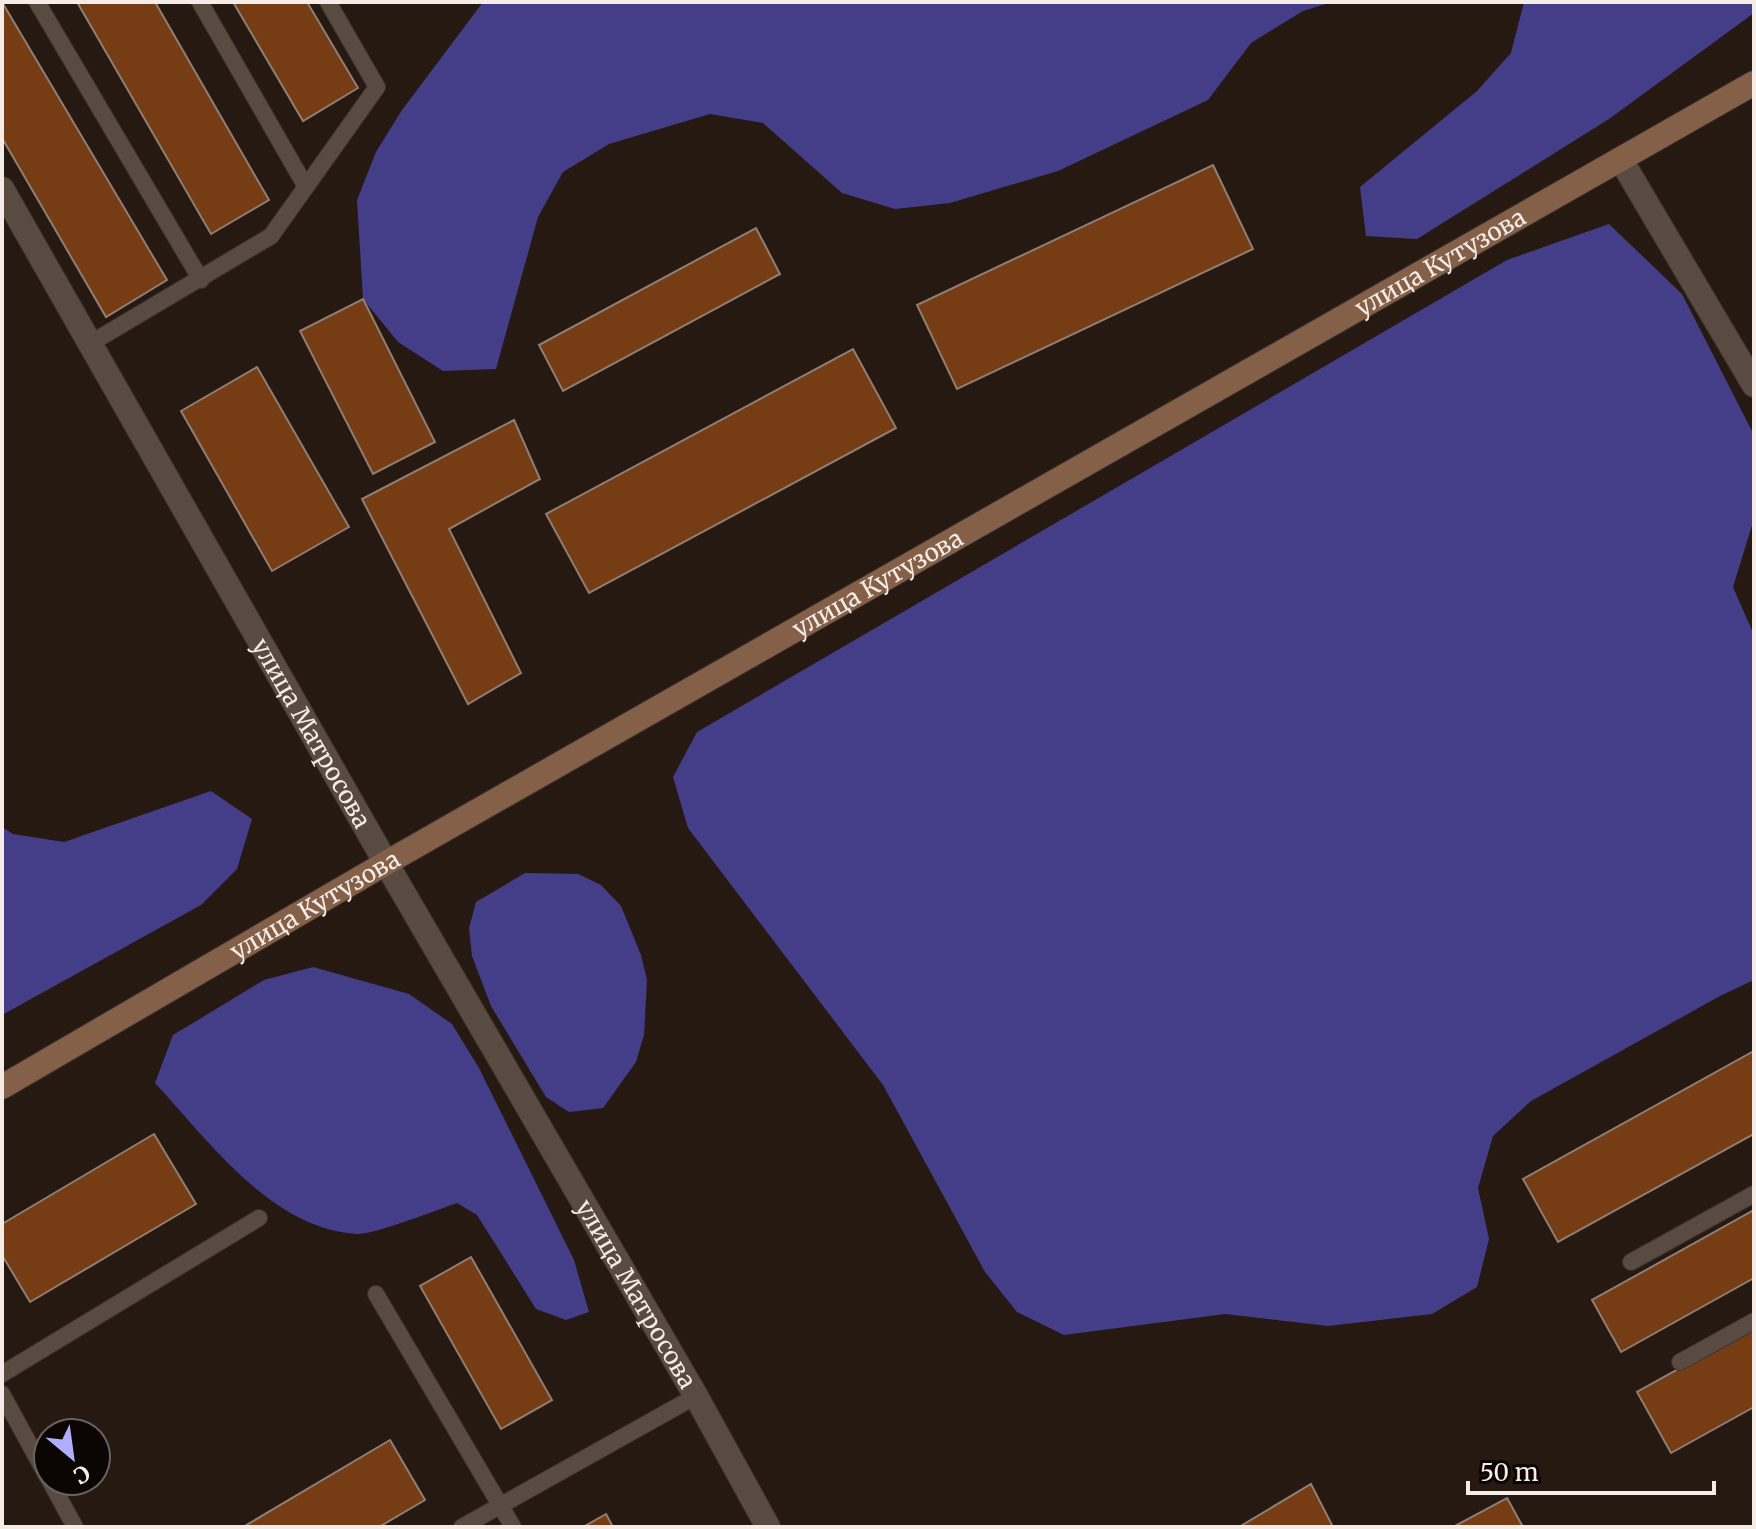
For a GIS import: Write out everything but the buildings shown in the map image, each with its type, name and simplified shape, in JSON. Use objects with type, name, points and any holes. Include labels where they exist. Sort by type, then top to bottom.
[{"type":"street","name":"улица Кутузова","points":[[2,1087],[386,863],[1754,83]]},
{"type":"street","points":[[1621,160],[1754,385]]},
{"type":"street","name":"улица Матросова","points":[[2,189],[386,863],[696,1396],[768,1527]]},
{"type":"lane","points":[[37,2],[201,280]]},
{"type":"lane","points":[[200,2],[306,187]]},
{"type":"lane","points":[[91,343],[271,236],[377,87],[328,2]]},
{"type":"lane","points":[[1631,1262],[1754,1194]]},
{"type":"lane","points":[[2,1374],[259,1218]]},
{"type":"lane","points":[[376,1294],[513,1527]]},
{"type":"lane","points":[[1680,1362],[1754,1321]]},
{"type":"lane","points":[[2,1394],[32,1449]]},
{"type":"lane","points":[[462,1527],[696,1396]]},
{"type":"lane","points":[[58,1497],[75,1527]]},
{"type":"shaded area","points":[[483,2],[1332,2],[1303,11],[1251,43],[1208,100],[1058,171],[950,203],[895,209],[842,193],[763,123],[710,114],[609,144],[563,172],[538,217],[496,369],[443,371],[398,342],[363,299],[357,200],[376,152],[402,110]]},
{"type":"shaded area","points":[[1524,2],[1754,2],[1754,13],[1609,119],[1417,239],[1366,236],[1360,187],[1477,91],[1511,53]]},
{"type":"shaded area","points":[[1609,224],[1682,294],[1754,435],[1754,519],[1733,587],[1754,635],[1754,980],[1531,1101],[1493,1136],[1478,1188],[1489,1239],[1477,1287],[1432,1314],[1328,1326],[1225,1314],[1064,1335],[1017,1312],[985,1272],[883,1085],[688,828],[673,777],[697,732],[1507,260]]},
{"type":"shaded area","points":[[211,791],[252,819],[237,869],[201,905],[2,1015],[2,827],[13,834],[64,842]]},
{"type":"shaded area","points":[[525,873],[578,874],[601,885],[621,906],[641,955],[647,980],[644,1035],[636,1062],[603,1108],[569,1112],[546,1097],[491,1006],[472,956],[469,928],[476,902]]},
{"type":"shaded area","points":[[313,967],[409,994],[452,1024],[479,1068],[574,1260],[589,1312],[566,1320],[536,1309],[477,1215],[457,1203],[357,1234],[326,1228],[297,1216],[244,1178],[155,1083],[173,1035],[264,980]]}]
